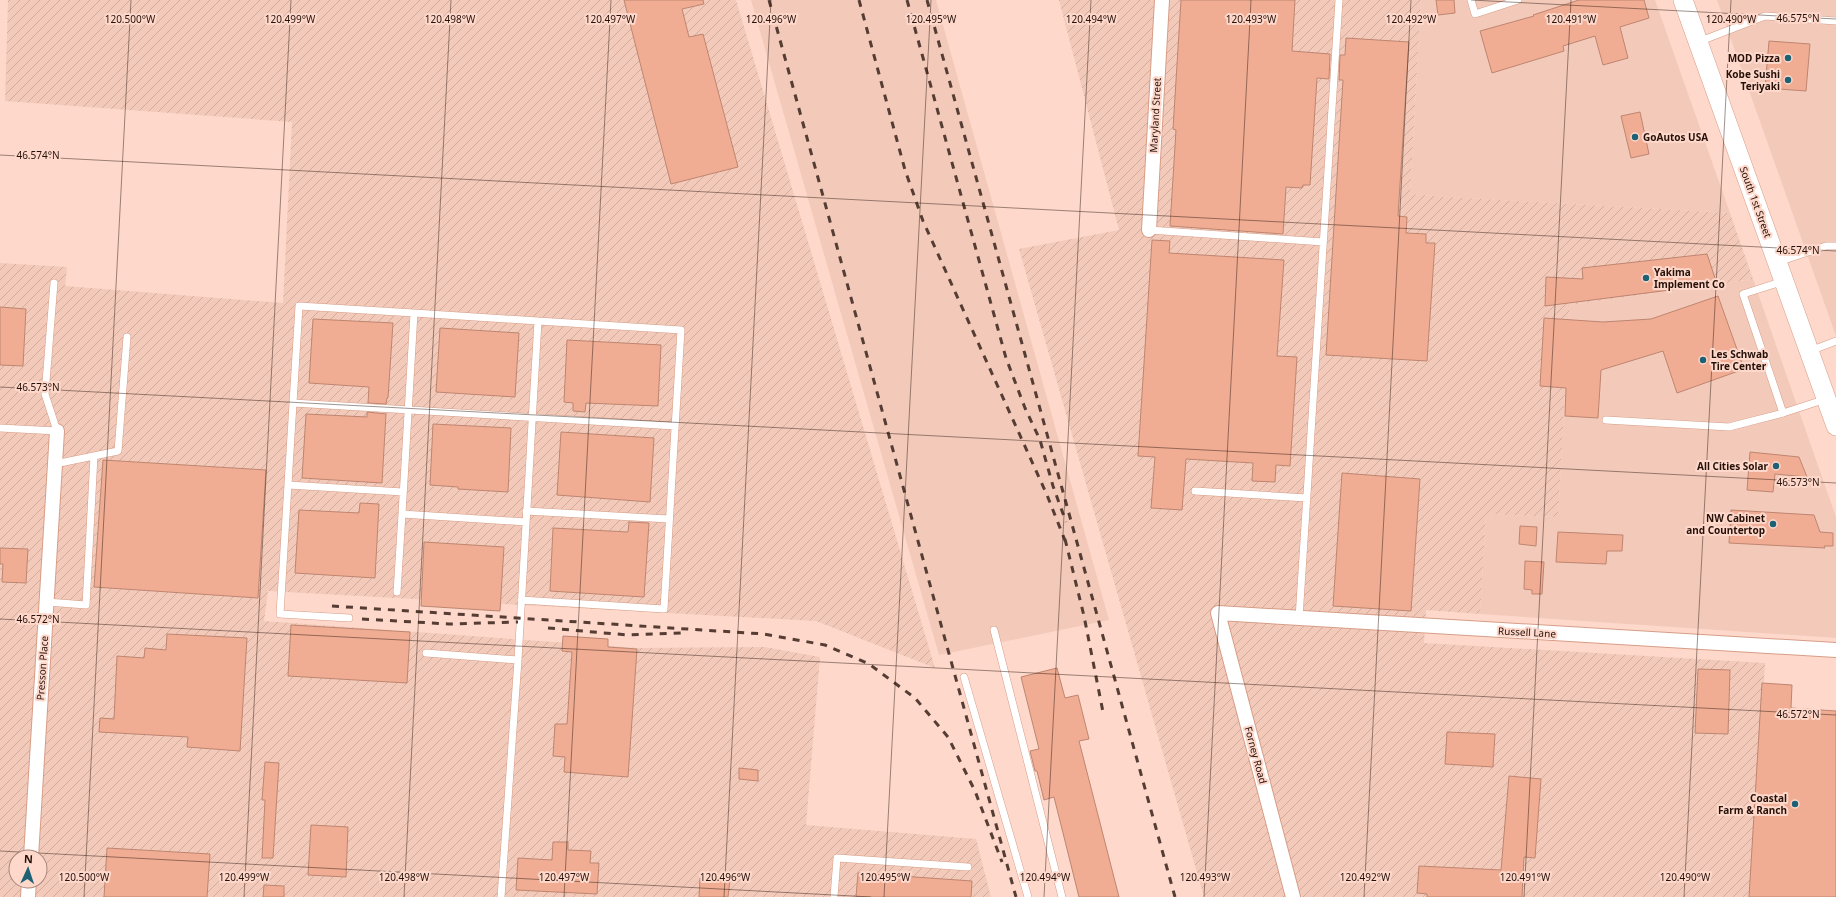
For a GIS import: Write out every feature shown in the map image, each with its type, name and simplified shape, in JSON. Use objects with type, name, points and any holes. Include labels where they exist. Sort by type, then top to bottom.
[{"type":"main road","name":"South 1st Street","points":[[1683,0],[1809,352],[1831,404],[1836,426]]},
{"type":"street","name":"Maryland Street","points":[[1149,230],[1162,0]]},
{"type":"street","name":"Presson Place","points":[[32,849],[57,431]]},
{"type":"street","name":"Russell Lane","points":[[1218,613],[1836,650]]},
{"type":"street","name":"Forney Road","points":[[1218,613],[1293,897]]},
{"type":"lane","points":[[1299,618],[1339,0]]},
{"type":"lane","points":[[1471,0],[1475,14],[1518,0]]},
{"type":"lane","points":[[1698,42],[1765,16],[1836,21]]},
{"type":"lane","points":[[1149,230],[1323,242]]},
{"type":"lane","points":[[1777,263],[1826,246],[1836,246]]},
{"type":"lane","points":[[1783,413],[1743,294],[1784,281]]},
{"type":"lane","points":[[0,428],[57,431],[46,394],[54,283]]},
{"type":"lane","points":[[349,618],[280,614],[299,306],[681,330],[664,609],[521,600]]},
{"type":"lane","points":[[397,592],[414,313]]},
{"type":"lane","points":[[501,897],[518,660],[538,321]]},
{"type":"lane","points":[[55,464],[118,451],[127,337]]},
{"type":"lane","points":[[1809,352],[1836,341]]},
{"type":"lane","points":[[293,403],[675,426]]},
{"type":"lane","points":[[1606,420],[1729,427],[1783,413],[1831,404]]},
{"type":"lane","points":[[47,602],[86,605],[94,456]]},
{"type":"lane","points":[[288,485],[403,492]]},
{"type":"lane","points":[[1195,491],[1307,498]]},
{"type":"lane","points":[[526,511],[669,519]]},
{"type":"lane","points":[[402,514],[526,522]]},
{"type":"lane","points":[[994,630],[1062,897]]},
{"type":"lane","points":[[426,653],[518,660]]},
{"type":"lane","points":[[964,677],[1028,897]]},
{"type":"lane","points":[[834,897],[837,858],[968,867]]},
{"type":"shaded area","points":[[8,0],[736,0],[935,668],[816,621],[268,591],[264,621],[637,648],[765,647],[820,657],[806,825],[976,839],[991,897],[0,897],[0,263],[67,267],[65,286],[283,303],[292,122],[5,101]]},
{"type":"shaded area","points":[[751,0],[936,0],[1109,620],[939,655]]},
{"type":"shaded area","points":[[1059,0],[1421,0],[1410,194],[1730,213],[1753,279],[1570,305],[1558,517],[1486,514],[1480,614],[1426,610],[1424,643],[1765,663],[1751,897],[1204,897],[1019,249],[1119,230]]},
{"type":"shaded area","points":[[1421,0],[1655,0],[1730,213],[1410,194]]},
{"type":"shaded area","points":[[1717,0],[1836,0],[1836,336]]},
{"type":"shaded area","points":[[1753,279],[1836,517],[1836,638],[1480,614],[1486,514],[1558,517],[1570,305]]},
{"type":"building","points":[[624,0],[703,0],[704,4],[682,9],[689,37],[703,34],[738,167],[671,184]]},
{"type":"building","points":[[1181,0],[1295,0],[1292,51],[1330,54],[1329,79],[1317,78],[1310,185],[1303,185],[1302,188],[1286,187],[1283,234],[1170,226],[1176,130],[1173,129]]},
{"type":"building","points":[[1436,0],[1454,0],[1455,13],[1438,15]]},
{"type":"building","points":[[1579,0],[1644,0],[1649,18],[1620,27],[1628,58],[1603,65],[1595,36],[1563,46],[1564,51],[1492,73],[1480,31],[1534,16],[1533,15]]},
{"type":"building","points":[[1346,38],[1409,42],[1398,216],[1407,217],[1406,233],[1426,234],[1426,243],[1435,243],[1427,361],[1326,355],[1343,80],[1339,80],[1340,55],[1345,55]]},
{"type":"building","points":[[1769,41],[1810,44],[1806,91],[1765,88]]},
{"type":"building","name":"GoAutos USA","points":[[1640,112],[1649,154],[1631,158],[1621,116]]},
{"type":"building","points":[[1152,240],[1170,241],[1169,253],[1284,260],[1277,356],[1297,357],[1290,466],[1276,465],[1275,482],[1252,481],[1253,463],[1186,459],[1182,510],[1151,508],[1155,457],[1138,456]]},
{"type":"building","name":"Yakima Implement Co","points":[[1707,254],[1717,284],[1545,306],[1546,277],[1583,279],[1582,268]]},
{"type":"building","name":"Les Schwab Tire Center","points":[[1718,296],[1744,369],[1677,393],[1663,351],[1601,370],[1598,418],[1565,416],[1566,388],[1540,386],[1544,318],[1603,322],[1651,319]]},
{"type":"building","points":[[0,307],[26,309],[23,366],[0,365]]},
{"type":"building","points":[[313,319],[393,323],[388,398],[386,404],[368,403],[369,387],[309,383]]},
{"type":"building","points":[[440,328],[519,333],[515,397],[436,392]]},
{"type":"building","points":[[567,340],[661,345],[658,406],[586,403],[585,412],[573,411],[573,403],[564,402]]},
{"type":"building","points":[[367,412],[386,414],[382,483],[302,478],[306,414],[367,417]]},
{"type":"building","points":[[433,424],[511,428],[508,492],[458,489],[458,487],[430,485]]},
{"type":"building","points":[[561,432],[654,438],[650,502],[557,495]]},
{"type":"building","name":"All Cities Solar","points":[[1750,452],[1799,457],[1807,477],[1775,474],[1773,492],[1747,490]]},
{"type":"building","points":[[103,460],[266,470],[258,598],[94,587]]},
{"type":"building","points":[[1342,473],[1420,479],[1411,611],[1333,606]]},
{"type":"building","points":[[360,503],[379,504],[375,578],[295,573],[299,510],[359,513]]},
{"type":"building","name":"NW Cabinet and Countertop","points":[[1731,510],[1814,515],[1820,532],[1833,533],[1833,546],[1824,546],[1825,548],[1729,543]]},
{"type":"building","points":[[629,522],[649,523],[644,597],[550,591],[553,528],[628,532]]},
{"type":"building","points":[[1520,526],[1537,527],[1536,546],[1519,544]]},
{"type":"building","points":[[1558,532],[1623,535],[1622,551],[1607,551],[1606,564],[1556,562]]},
{"type":"building","points":[[424,542],[504,547],[500,611],[421,606]]},
{"type":"building","points":[[0,548],[28,549],[26,583],[2,582],[3,564],[0,564]]},
{"type":"building","points":[[1525,561],[1544,562],[1542,594],[1532,594],[1532,590],[1524,589]]},
{"type":"building","points":[[291,625],[410,632],[407,683],[288,676]]},
{"type":"building","points":[[167,634],[247,638],[240,751],[187,747],[188,737],[99,732],[100,718],[114,719],[117,656],[144,658],[145,648],[166,650]]},
{"type":"building","points":[[563,636],[608,639],[608,647],[637,649],[628,777],[564,772],[565,757],[553,756],[555,724],[567,724],[572,652],[562,651]]},
{"type":"building","points":[[1057,668],[1065,698],[1078,695],[1089,739],[1079,741],[1119,897],[1079,897],[1054,797],[1044,800],[1037,771],[1035,771],[1030,751],[1039,749],[1021,677]]},
{"type":"building","points":[[1698,669],[1730,670],[1728,734],[1695,733]]},
{"type":"building","name":"Coastal Farm & Ranch","points":[[1762,683],[1792,685],[1791,708],[1836,711],[1836,897],[1749,897]]},
{"type":"building","points":[[1447,732],[1495,734],[1493,767],[1445,764]]},
{"type":"building","points":[[265,762],[279,763],[273,858],[262,858],[265,800],[262,800]]},
{"type":"building","points":[[739,768],[758,770],[758,781],[739,779]]},
{"type":"building","points":[[1509,776],[1541,779],[1535,858],[1524,857],[1522,897],[1427,897],[1427,894],[1417,893],[1419,866],[1501,870]]},
{"type":"building","points":[[311,825],[348,827],[346,877],[308,875]]},
{"type":"building","points":[[553,842],[568,842],[568,850],[591,851],[590,863],[599,863],[597,894],[516,890],[518,858],[552,860]]},
{"type":"building","points":[[107,848],[210,854],[207,897],[104,897]]},
{"type":"building","points":[[858,873],[972,881],[971,897],[856,897]]},
{"type":"building","points":[[700,878],[730,880],[728,897],[699,897]]},
{"type":"building","points":[[264,885],[284,886],[284,897],[263,897]]},
{"type":"railway","points":[[769,0],[1016,897]]},
{"type":"railway","points":[[859,0],[905,170],[923,221],[1047,495],[1066,543]]},
{"type":"railway","points":[[907,0],[1006,358],[1025,408],[1040,440],[1053,486],[1066,522]]},
{"type":"railway","points":[[927,0],[1175,897]]},
{"type":"railway","points":[[1065,539],[1084,616],[1103,712]]},
{"type":"railway","points":[[332,606],[764,634],[825,645],[869,664],[915,698],[948,737],[975,791],[1002,862]]},
{"type":"railway","points":[[362,619],[449,624],[518,622]]},
{"type":"railway","points":[[548,628],[628,635],[683,633]]},
{"type":"place","name":"MOD Pizza","points":[[1788,58]]},
{"type":"place","name":"Kobe Sushi Teriyaki","points":[[1788,80]]},
{"type":"place","name":"GoAutos USA","points":[[1635,137]]},
{"type":"place","name":"Yakima Implement Co","points":[[1646,278]]},
{"type":"place","name":"Les Schwab Tire Center","points":[[1703,360]]},
{"type":"place","name":"All Cities Solar","points":[[1776,466]]},
{"type":"place","name":"NW Cabinet and Countertop","points":[[1773,524]]},
{"type":"place","name":"Coastal Farm & Ranch","points":[[1795,804]]}]
